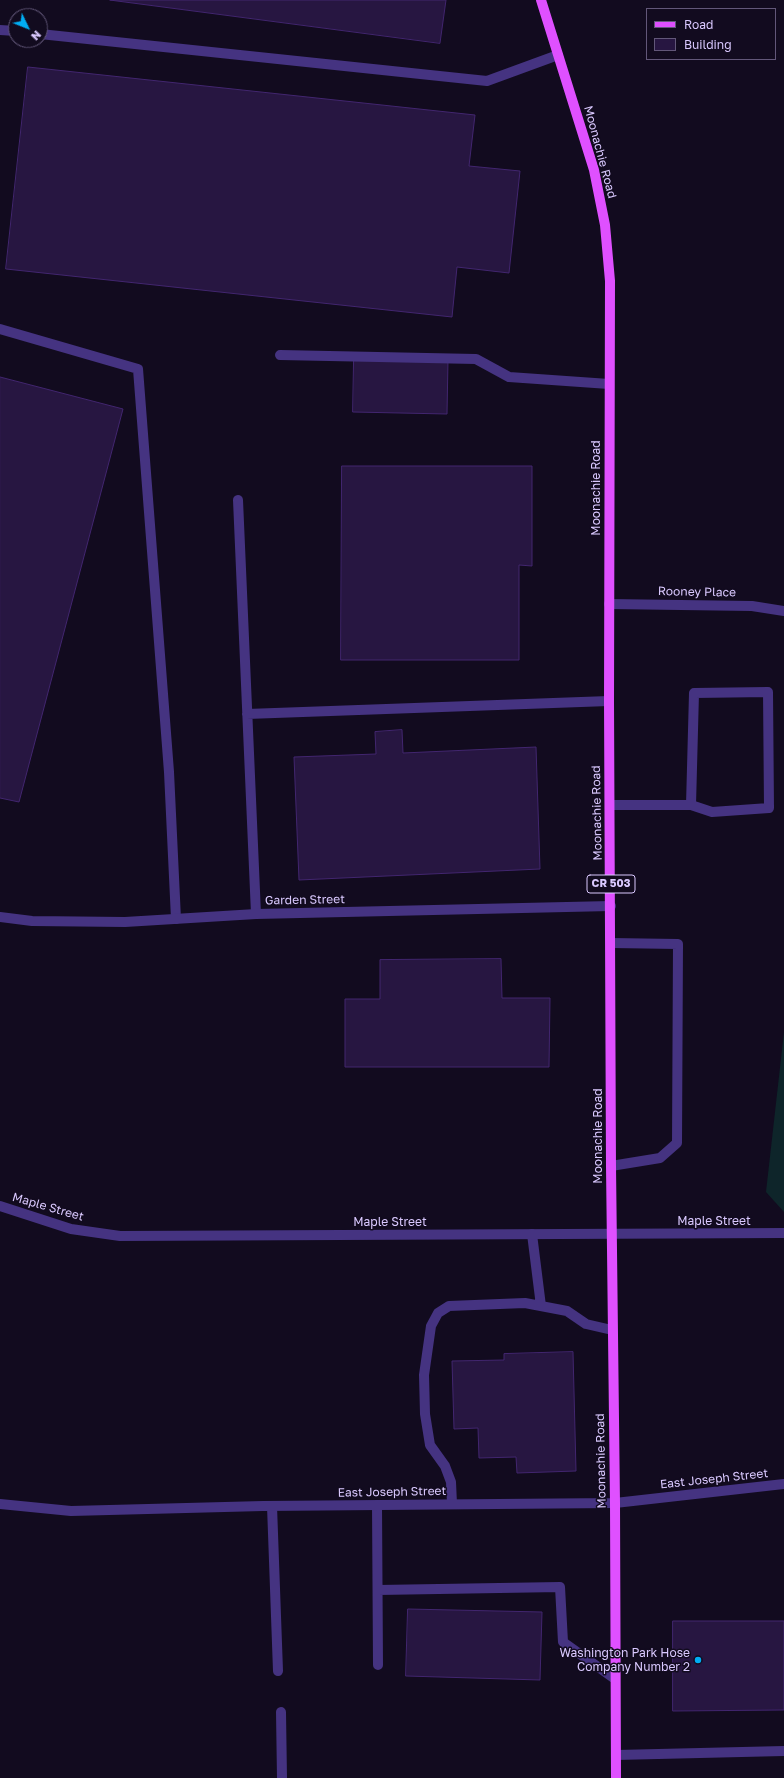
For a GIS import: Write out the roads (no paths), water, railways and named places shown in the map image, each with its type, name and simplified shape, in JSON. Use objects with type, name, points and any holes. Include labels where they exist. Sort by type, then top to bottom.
[{"type":"main road","name":"Moonachie Road","points":[[541,0],[594,170],[605,225],[610,281],[609,701],[611,906],[611,1234],[615,1503],[616,1778]]},
{"type":"street","points":[[48,35],[487,81],[558,55]]},
{"type":"street","points":[[0,328],[138,369],[168,764],[176,919]]},
{"type":"street","points":[[280,355],[476,359],[509,377],[609,384]]},
{"type":"street","points":[[238,500],[256,914]]},
{"type":"street","name":"Rooney Place","points":[[609,604],[752,606],[784,611]]},
{"type":"street","points":[[610,805],[691,805],[712,812],[769,808],[768,692],[694,694],[691,805]]},
{"type":"street","points":[[247,714],[609,701]]},
{"type":"street","name":"Garden Street","points":[[0,918],[32,921],[125,922],[256,914],[611,906]]},
{"type":"street","points":[[611,943],[678,944],[677,1143],[660,1158],[611,1166]]},
{"type":"street","name":"Maple Street","points":[[0,1206],[70,1229],[120,1236],[784,1233]]},
{"type":"street","points":[[532,1234],[541,1306]]},
{"type":"street","points":[[452,1504],[452,1482],[445,1466],[430,1445],[425,1414],[424,1376],[431,1326],[438,1313],[449,1306],[525,1303],[567,1311],[586,1324],[612,1330]]},
{"type":"street","name":"East Joseph Street","points":[[0,1504],[71,1510],[272,1506],[615,1503],[784,1484]]},
{"type":"street","points":[[377,1505],[378,1665]]},
{"type":"street","points":[[272,1506],[278,1670]]},
{"type":"street","points":[[378,1590],[560,1587],[563,1642],[615,1679]]},
{"type":"street","points":[[281,1712],[282,1778]]},
{"type":"street","points":[[616,1755],[784,1751]]},
{"type":"place","name":"Washington Park Hose Company Number 2","points":[[698,1660]]}]
